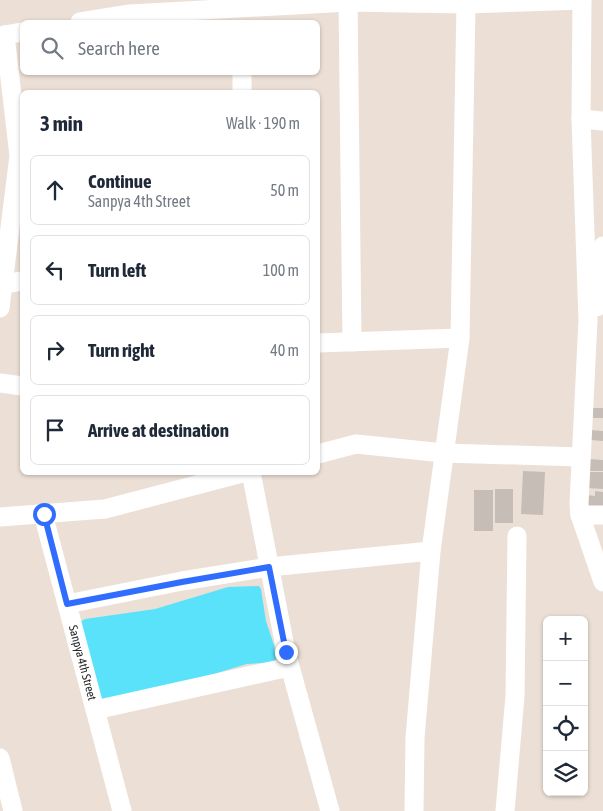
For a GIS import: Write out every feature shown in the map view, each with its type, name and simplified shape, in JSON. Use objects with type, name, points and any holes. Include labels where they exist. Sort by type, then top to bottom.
[{"type":"street","points":[[87,20],[130,7],[241,16],[348,1],[466,4],[582,0],[581,119],[596,320]]},
{"type":"street","points":[[348,1],[352,342]]},
{"type":"street","points":[[414,811],[415,738],[431,551],[460,338],[466,4]]},
{"type":"street","points":[[9,34],[20,146]]},
{"type":"street","points":[[242,75],[242,90]]},
{"type":"street","points":[[581,119],[603,121]]},
{"type":"street","points":[[0,308],[20,163]]},
{"type":"street","points":[[603,246],[581,457],[579,504],[580,515],[603,582]]},
{"type":"street","points":[[3,284],[20,282]]},
{"type":"street","points":[[320,343],[460,338]]},
{"type":"street","points":[[0,383],[20,386]]},
{"type":"street","points":[[320,453],[356,444],[444,453],[581,457]]},
{"type":"street","points":[[0,517],[105,509],[235,475]]},
{"type":"street","points":[[252,475],[290,667],[330,811]]},
{"type":"street","name":"Sanpya 4th Street","points":[[44,514],[122,811]]},
{"type":"street","points":[[580,515],[603,515]]},
{"type":"street","points":[[505,811],[515,696],[518,536]]},
{"type":"street","points":[[67,604],[269,567],[431,551]]},
{"type":"street","points":[[95,710],[290,667]]},
{"type":"street","points":[[0,758],[13,811]]},
{"type":"water","points":[[259,586],[266,621],[274,645],[276,662],[247,664],[217,673],[187,686],[101,703],[80,622],[85,619],[155,609],[228,587]]},
{"type":"building","points":[[593,408],[603,408],[603,418],[593,418]]},
{"type":"building","points":[[590,430],[603,431],[603,441],[590,440]]},
{"type":"building","points":[[589,459],[603,460],[603,471],[589,471]]},
{"type":"building","points":[[523,471],[545,472],[543,515],[521,514]]},
{"type":"building","points":[[588,472],[603,472],[603,489],[587,488]]},
{"type":"building","points":[[495,489],[513,489],[513,523],[495,523]]},
{"type":"building","points":[[474,490],[493,490],[493,531],[474,531]]},
{"type":"building","points":[[595,491],[603,492],[603,510],[588,509],[588,495],[595,496]]},
{"type":"route","points":[[44,514],[67,604],[269,567],[286,652]]}]
